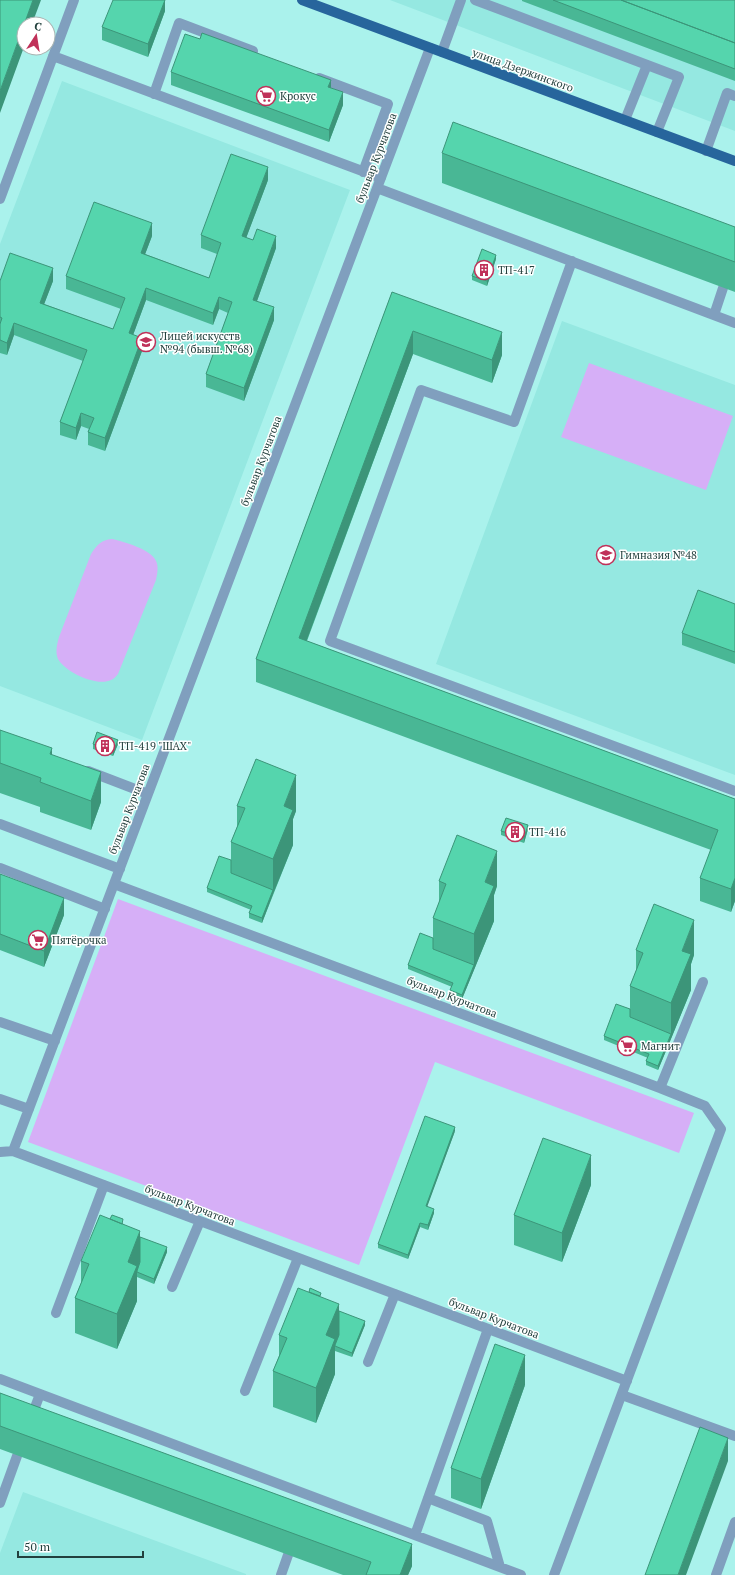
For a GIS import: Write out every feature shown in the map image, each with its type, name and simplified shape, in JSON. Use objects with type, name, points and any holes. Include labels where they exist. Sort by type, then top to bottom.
[{"type":"main road","name":"улица Дзержинского","points":[[302,0],[735,161]]},
{"type":"street","points":[[56,48],[74,0]]},
{"type":"street","points":[[442,52],[461,0]]},
{"type":"street","points":[[476,0],[679,77],[657,132]]},
{"type":"street","points":[[154,94],[179,23],[253,50]]},
{"type":"street","name":"бульвар Курчатова","points":[[430,48],[13,1151],[627,1381]]},
{"type":"street","points":[[0,199],[53,56],[381,178]]},
{"type":"street","points":[[625,120],[647,64]]},
{"type":"street","points":[[310,74],[388,104],[363,172]]},
{"type":"street","points":[[706,150],[727,93],[735,96]]},
{"type":"street","points":[[377,188],[735,323]]},
{"type":"street","points":[[572,261],[514,422],[421,390],[330,641],[735,791]]},
{"type":"street","points":[[714,315],[723,288]]},
{"type":"street","points":[[82,769],[148,794]]},
{"type":"street","points":[[0,824],[120,869]]},
{"type":"street","points":[[0,868],[105,909]]},
{"type":"street","name":"бульвар Курчатова","points":[[114,884],[705,1106],[721,1129],[554,1575]]},
{"type":"street","points":[[660,1088],[703,982]]},
{"type":"street","points":[[0,1022],[55,1040]]},
{"type":"street","points":[[0,1098],[29,1109]]},
{"type":"street","points":[[0,1152],[13,1151]]},
{"type":"street","points":[[56,1313],[104,1185]]},
{"type":"street","points":[[172,1287],[200,1221]]},
{"type":"street","points":[[245,1391],[298,1258]]},
{"type":"street","points":[[368,1362],[395,1294]]},
{"type":"street","points":[[415,1535],[488,1329]]},
{"type":"street","points":[[0,1379],[309,1499],[415,1535],[520,1575]]},
{"type":"street","points":[[28,1426],[40,1394]]},
{"type":"street","points":[[622,1395],[735,1436]]},
{"type":"street","points":[[0,1503],[17,1456]]},
{"type":"street","points":[[428,1498],[487,1521],[500,1567]]},
{"type":"street","points":[[716,1575],[735,1522]]},
{"type":"street","points":[[281,1575],[288,1555]]},
{"type":"shaded area","points":[[390,0],[735,0],[735,131]]},
{"type":"shaded area","name":"Лицей искусств №94 (бывш. №68)","points":[[62,81],[350,190],[142,740],[0,686],[0,244]]},
{"type":"shaded area","name":"Гимназия №48","points":[[562,321],[735,385],[735,775],[436,664]]},
{"type":"shaded area","points":[[589,363],[733,416],[706,490],[561,437]]},
{"type":"shaded area","points":[[112,539],[137,547],[149,553],[156,561],[158,570],[156,580],[118,674],[111,680],[98,682],[82,677],[67,669],[58,659],[57,648],[59,637],[91,554],[95,548],[105,540]]},
{"type":"shaded area","points":[[118,899],[694,1113],[679,1153],[435,1062],[359,1265],[28,1142]]},
{"type":"shaded area","points":[[23,1492],[246,1575],[0,1575],[0,1553]]},
{"type":"building","points":[[0,0],[33,0],[27,16],[16,16],[16,47],[0,91]]},
{"type":"building","points":[[113,0],[165,0],[148,44],[102,27]]},
{"type":"building","points":[[553,0],[621,0],[735,43],[735,69]]},
{"type":"building","points":[[621,0],[735,0],[735,43]]},
{"type":"building","name":"Крокус","points":[[202,33],[331,80],[328,87],[343,92],[329,130],[171,72],[185,34],[200,39]]},
{"type":"building","points":[[453,122],[735,227],[735,262],[442,153]]},
{"type":"building","points":[[231,154],[268,167],[242,236],[253,240],[257,229],[276,236],[253,300],[274,307],[244,388],[206,374],[232,302],[219,297],[213,313],[146,288],[129,333],[142,338],[105,438],[88,432],[94,418],[81,413],[76,428],[60,422],[87,350],[14,323],[7,343],[0,340],[0,324],[2,318],[0,317],[0,281],[10,253],[53,268],[40,303],[113,329],[125,298],[66,276],[94,202],[152,223],[141,253],[209,278],[221,243],[201,235]]},
{"type":"building","name":"ТП-417","points":[[482,249],[496,255],[487,281],[472,276]]},
{"type":"building","points":[[392,292],[502,332],[492,360],[413,331],[299,638],[735,799],[735,878],[731,889],[700,878],[718,830],[256,659]]},
{"type":"building","points":[[698,590],[735,604],[735,652],[682,633]]},
{"type":"building","points":[[0,730],[52,748],[50,754],[101,772],[91,801],[40,782],[41,778],[0,763]]},
{"type":"building","name":"ТП-419 \"ШАХ\"","points":[[97,732],[118,740],[113,752],[93,744]]},
{"type":"building","points":[[256,759],[296,775],[284,806],[293,810],[273,859],[231,842],[245,808],[237,806]]},
{"type":"building","name":"ТП-416","points":[[506,818],[528,825],[524,838],[501,831]]},
{"type":"building","points":[[457,835],[497,851],[485,882],[494,886],[474,934],[433,918],[446,884],[439,881]]},
{"type":"building","points":[[219,856],[231,860],[231,873],[273,890],[262,918],[249,913],[252,906],[207,888]]},
{"type":"building","points":[[0,874],[64,898],[44,951],[0,934]]},
{"type":"building","points":[[654,904],[694,920],[682,951],[691,954],[671,1003],[630,986],[643,953],[636,950]]},
{"type":"building","points":[[420,933],[433,938],[433,949],[474,965],[462,995],[450,990],[453,983],[408,965]]},
{"type":"building","points":[[616,1004],[630,1009],[630,1017],[671,1034],[658,1066],[646,1061],[649,1054],[604,1036]]},
{"type":"building","points":[[425,1116],[455,1127],[426,1206],[434,1209],[428,1225],[420,1223],[408,1255],[378,1244]]},
{"type":"building","points":[[543,1138],[591,1155],[562,1233],[514,1215]]},
{"type":"building","points":[[100,1215],[140,1231],[128,1262],[137,1266],[117,1314],[75,1298],[89,1264],[81,1261]]},
{"type":"building","points":[[112,1215],[123,1219],[122,1224],[110,1219]]},
{"type":"building","points":[[140,1237],[167,1247],[154,1279],[137,1272],[140,1262]]},
{"type":"building","points":[[298,1288],[339,1304],[326,1335],[335,1339],[316,1388],[273,1371],[287,1338],[279,1335]]},
{"type":"building","points":[[310,1288],[321,1293],[320,1296],[309,1292]]},
{"type":"building","points":[[339,1311],[365,1321],[352,1353],[335,1346],[339,1335]]},
{"type":"building","points":[[495,1344],[525,1355],[481,1479],[451,1468]]},
{"type":"building","points":[[0,1393],[412,1544],[400,1575],[366,1575],[371,1562],[0,1426]]},
{"type":"building","points":[[700,1427],[728,1438],[678,1575],[645,1575]]},
{"type":"place","name":"Крокус","points":[[266,96]]},
{"type":"place","name":"ТП-417","points":[[484,270]]},
{"type":"place","name":"Лицей искусств №94 (бывш. №68)","points":[[146,342]]},
{"type":"place","name":"Гимназия №48","points":[[606,555]]},
{"type":"place","name":"ТП-419 \"ШАХ\"","points":[[105,746]]},
{"type":"place","name":"ТП-416","points":[[515,832]]},
{"type":"place","name":"Пятёрочка","points":[[38,940]]},
{"type":"place","name":"Магнит","points":[[627,1046]]}]
